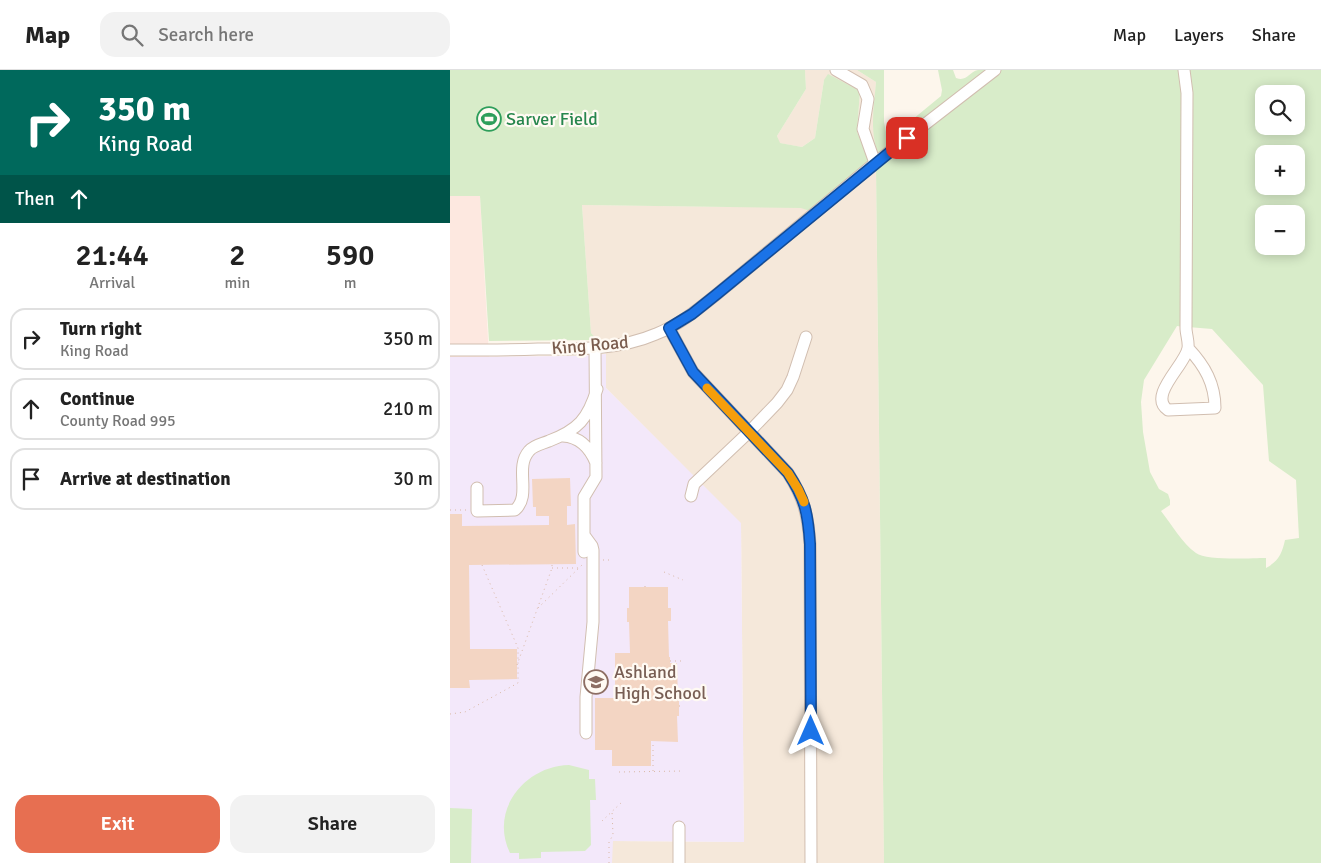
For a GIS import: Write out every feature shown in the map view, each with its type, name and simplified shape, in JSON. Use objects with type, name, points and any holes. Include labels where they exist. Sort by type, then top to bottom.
[{"type":"street","points":[[836,70],[862,85],[868,99],[862,129],[876,162]]},
{"type":"street","name":"King Road","points":[[450,350],[595,348],[642,339],[669,328],[692,314],[876,162],[995,70]]},
{"type":"street","points":[[1184,70],[1187,93],[1186,328],[1188,348],[1184,359],[1174,371],[1164,391],[1162,401],[1164,407],[1168,410],[1216,408],[1214,389],[1210,378],[1204,367],[1188,348]]},
{"type":"street","points":[[669,328],[693,372],[788,473],[798,489],[808,517],[810,544],[811,863]]},
{"type":"street","points":[[691,496],[694,484],[777,403],[787,390],[806,337]]},
{"type":"street","points":[[584,558],[584,497],[596,477],[597,389],[595,348]]},
{"type":"street","points":[[477,488],[478,511],[515,510],[519,507],[523,496],[523,463],[526,454],[533,447],[563,436],[576,428],[589,411],[597,389]]},
{"type":"street","points":[[563,436],[570,436],[584,444],[593,456],[596,465]]},
{"type":"street","points":[[584,536],[593,550],[593,622],[586,696],[586,733]]},
{"type":"street","points":[[679,828],[679,863]]},
{"type":"path","points":[[450,510],[472,510]]},
{"type":"path","points":[[538,608],[579,568],[584,558]]},
{"type":"path","points":[[599,560],[612,560]]},
{"type":"path","points":[[517,665],[552,564]]},
{"type":"path","points":[[450,714],[465,712],[518,682],[518,648],[482,565]]},
{"type":"path","points":[[552,568],[579,568]]},
{"type":"path","points":[[664,572],[683,580]]},
{"type":"path","points":[[518,648],[524,648]]},
{"type":"path","points":[[670,661],[684,661]]},
{"type":"path","points":[[679,706],[684,706]]},
{"type":"path","points":[[653,741],[653,771]]},
{"type":"path","points":[[624,766],[624,772]]},
{"type":"path","points":[[638,766],[638,771]]},
{"type":"path","points":[[619,772],[684,771]]},
{"type":"path","points":[[602,821],[622,802]]},
{"type":"path","points":[[610,863],[609,842],[613,835],[612,811]]},
{"type":"shaded area","points":[[805,70],[857,70],[876,82],[873,127],[879,155],[876,176],[884,863],[612,863],[612,841],[744,842],[741,524],[606,388],[606,354],[591,333],[582,205],[731,207],[867,157],[857,132],[860,91],[824,80],[815,138],[802,147],[779,143],[777,136],[806,89]]},
{"type":"shaded area","points":[[450,196],[480,196],[489,357],[450,357]]},
{"type":"shaded area","name":"Ashland High School","points":[[606,354],[606,388],[741,523],[744,842],[613,841],[612,863],[450,863],[450,357]]},
{"type":"green space","points":[[450,70],[805,70],[806,89],[777,136],[780,143],[802,147],[815,138],[824,80],[828,74],[860,91],[857,132],[870,163],[810,211],[801,208],[582,205],[591,333],[597,340],[489,341],[480,196],[450,196]]},
{"type":"green space","points":[[857,70],[884,70],[884,122],[887,137],[890,138],[941,96],[942,90],[938,70],[953,70],[956,78],[963,79],[978,70],[987,70],[879,155],[873,129],[876,82]]},
{"type":"green space","points":[[1001,70],[1181,70],[1184,327],[1177,326],[1144,380],[1141,402],[1143,432],[1150,472],[1159,489],[1168,494],[1170,500],[1170,505],[1161,511],[1186,544],[1201,556],[1266,558],[1266,568],[1279,556],[1285,540],[1299,538],[1296,480],[1269,461],[1263,385],[1212,329],[1188,327],[1187,70],[1321,70],[1321,863],[884,863],[876,168]]},
{"type":"green space","points":[[569,765],[589,770],[589,779],[595,779],[596,800],[590,800],[591,845],[585,851],[541,852],[541,858],[519,859],[519,853],[510,853],[505,837],[504,821],[515,793],[525,782],[538,773],[553,767]]},
{"type":"green space","points":[[450,808],[472,809],[471,863],[450,863]]},
{"type":"building","points":[[570,478],[571,506],[567,506],[567,525],[575,524],[576,564],[469,565],[470,649],[517,649],[517,679],[469,680],[470,688],[450,688],[450,514],[462,514],[462,526],[549,525],[549,516],[536,516],[536,507],[533,507],[532,479]]},
{"type":"building","points":[[629,587],[668,587],[668,608],[671,608],[671,621],[668,621],[669,657],[670,663],[677,663],[679,701],[679,716],[677,716],[678,742],[651,741],[651,766],[612,766],[612,750],[595,750],[595,698],[618,698],[618,691],[615,691],[615,653],[630,653],[629,622],[627,622]]},
{"type":"slow traffic","points":[[707,388],[788,473],[804,502]]},
{"type":"place","name":"Sarver Field","points":[[489,119]]},
{"type":"place","name":"Ashland High School","points":[[596,682]]},
{"type":"route","points":[[811,731],[810,544],[808,517],[804,503],[788,473],[693,372],[669,328],[692,314],[907,138]]}]
